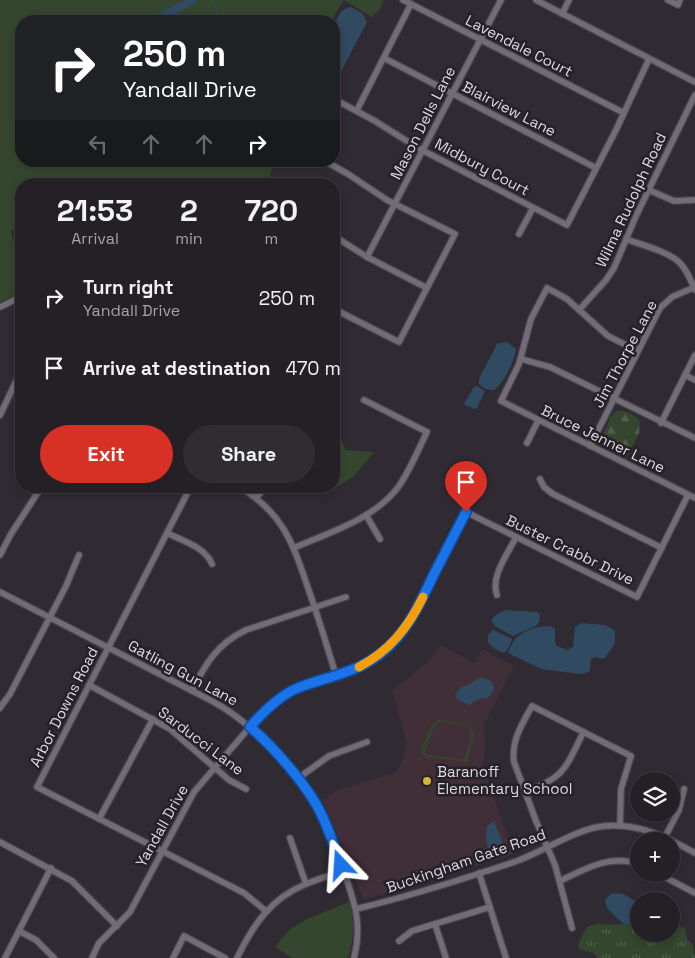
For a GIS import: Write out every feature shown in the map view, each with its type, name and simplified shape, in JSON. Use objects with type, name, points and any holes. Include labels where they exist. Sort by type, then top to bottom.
[{"type":"street","name":"Lavendale Court","points":[[403,0],[624,113]]},
{"type":"street","name":"Mason Dells Lane","points":[[367,257],[500,0]]},
{"type":"street","points":[[536,0],[695,82]]},
{"type":"street","points":[[562,14],[569,0]]},
{"type":"street","points":[[668,0],[679,2]]},
{"type":"street","points":[[357,110],[411,4]]},
{"type":"street","name":"Blairview Lane","points":[[384,58],[596,168]]},
{"type":"street","points":[[596,168],[649,59]]},
{"type":"street","name":"Wilma Rudolph Road","points":[[579,310],[610,274],[618,261],[626,239],[695,95]]},
{"type":"street","name":"Midbury Court","points":[[340,102],[423,150],[567,225],[596,168]]},
{"type":"street","points":[[335,167],[395,204],[455,234],[399,342],[340,311]]},
{"type":"street","points":[[649,190],[674,201],[695,200]]},
{"type":"street","points":[[519,234],[534,208]]},
{"type":"street","points":[[626,239],[675,259],[685,270],[695,288]]},
{"type":"street","points":[[340,240],[367,257],[427,288]]},
{"type":"street","points":[[638,351],[608,336],[567,299],[547,288],[532,320],[521,358],[550,367],[695,438]]},
{"type":"street","name":"Jim Thorpe Lane","points":[[590,446],[663,304],[672,297],[695,288]]},
{"type":"street","points":[[0,308],[15,300]]},
{"type":"street","points":[[661,422],[695,355]]},
{"type":"street","name":"Bruce Jenner Lane","points":[[521,358],[501,401],[695,498]]},
{"type":"street","points":[[685,375],[695,380]]},
{"type":"street","points":[[0,415],[15,384]]},
{"type":"street","points":[[294,548],[366,515],[380,506],[398,488],[428,432],[364,400]]},
{"type":"street","points":[[527,443],[538,420]]},
{"type":"street","points":[[540,479],[544,487],[552,494],[662,548],[688,495]]},
{"type":"street","points":[[0,555],[37,493]]},
{"type":"street","name":"Arbor Downs Road","points":[[187,493],[36,787],[244,893],[266,911]]},
{"type":"street","points":[[248,493],[269,510],[280,523],[294,548],[336,675]]},
{"type":"street","points":[[256,498],[260,493]]},
{"type":"street","name":"Buster Crabbr Drive","points":[[466,512],[637,597],[662,548]]},
{"type":"street","name":"Yandall Drive","points":[[92,958],[99,943],[130,912],[187,802],[265,710],[284,695],[298,688],[358,668],[391,646],[415,613],[466,512]]},
{"type":"street","points":[[366,515],[380,539]]},
{"type":"street","points":[[167,532],[203,551],[210,558],[212,564]]},
{"type":"street","points":[[497,595],[495,589],[496,578],[516,538]]},
{"type":"street","points":[[0,708],[10,694],[50,617],[79,555]]},
{"type":"street","name":"Gatling Gun Lane","points":[[0,592],[229,711],[250,727],[272,749],[298,779],[321,814],[356,909],[358,936],[354,958]]},
{"type":"street","points":[[192,691],[210,658],[225,642],[246,630],[346,597]]},
{"type":"street","name":"Sarducci Lane","points":[[89,685],[154,719],[178,736],[234,784],[246,789]]},
{"type":"street","points":[[572,928],[560,881],[516,769],[513,752],[516,738],[532,706],[631,756],[620,789],[620,826]]},
{"type":"street","points":[[99,819],[154,719]]},
{"type":"street","points":[[525,792],[545,785],[559,775],[566,766],[583,733]]},
{"type":"street","points":[[298,779],[329,756],[367,742]]},
{"type":"street","points":[[668,832],[679,810],[684,789]]},
{"type":"street","name":"Buckingham Gate Road","points":[[356,909],[393,900],[479,873],[517,860],[590,829],[604,826],[620,826],[651,832]]},
{"type":"street","points":[[290,838],[306,884]]},
{"type":"street","points":[[0,842],[72,881],[116,926]]},
{"type":"street","name":"Buckingham Gate Road","points":[[680,845],[695,853]]},
{"type":"street","points":[[560,881],[602,862],[619,860],[630,862]]},
{"type":"street","points":[[5,958],[51,868]]},
{"type":"street","points":[[236,958],[250,932],[266,911],[282,897],[306,884],[343,871]]},
{"type":"street","points":[[479,873],[506,958]]},
{"type":"street","points":[[675,882],[695,892]]},
{"type":"street","points":[[399,941],[412,931],[490,907]]},
{"type":"street","points":[[435,924],[446,958]]},
{"type":"street","points":[[19,930],[36,940],[54,958]]},
{"type":"street","points":[[173,958],[184,936],[226,958]]},
{"type":"shaded area","name":"Baranoff Elementary School","points":[[440,645],[474,663],[482,649],[514,666],[484,724],[483,767],[514,854],[364,900],[323,801],[336,791],[396,772],[401,764],[407,743],[392,691],[427,663]]},
{"type":"green space","points":[[0,0],[344,0],[335,15],[15,15],[15,167],[272,167],[270,178],[15,178],[15,230],[11,231],[15,246],[15,295],[0,302]]},
{"type":"green space","points":[[344,0],[384,0],[380,9],[372,17]]},
{"type":"green space","points":[[616,411],[629,413],[640,421],[639,434],[626,458],[601,446],[599,443],[611,416]]},
{"type":"green space","points":[[340,438],[346,450],[374,452],[354,476],[340,485]]},
{"type":"green space","points":[[438,719],[463,724],[473,730],[474,735],[467,762],[427,757],[422,754],[421,750],[432,725]],"holes":[[[442,721],[465,726],[471,731],[471,738],[464,760],[425,754],[435,725]]]},
{"type":"green space","points":[[349,902],[353,930],[348,958],[292,958],[275,947],[289,930],[307,919]]},
{"type":"green space","points":[[597,924],[630,925],[630,942],[680,942],[680,927],[685,928],[687,939],[693,945],[695,958],[597,958],[594,953],[580,950],[578,947],[587,927]]},
{"type":"water","points":[[351,7],[363,14],[367,22],[340,73],[339,15],[343,10]]},
{"type":"water","points":[[507,342],[516,349],[511,365],[497,388],[493,390],[485,389],[479,384],[479,379],[497,344]]},
{"type":"water","points":[[477,386],[485,391],[477,408],[474,409],[464,404],[473,388]]},
{"type":"water","points":[[505,610],[537,612],[540,614],[539,622],[536,626],[513,636],[495,626],[491,620]]},
{"type":"water","points":[[582,623],[604,625],[615,631],[615,643],[605,658],[596,657],[591,659],[589,672],[581,674],[541,669],[508,653],[513,641],[520,635],[529,630],[546,626],[555,628],[555,643],[557,646],[568,650],[573,647],[575,627]]},
{"type":"water","points":[[493,630],[512,639],[504,653],[493,648],[488,642],[488,635]]},
{"type":"water","points":[[479,678],[492,682],[494,689],[490,696],[476,700],[469,705],[458,700],[455,695],[460,688]]},
{"type":"water","points":[[494,821],[506,850],[505,855],[496,857],[490,853],[486,839],[487,826]]},
{"type":"water","points":[[611,894],[623,894],[630,898],[630,924],[624,924],[607,908],[605,900]]},
{"type":"waterway","points":[[164,15],[193,0]]},
{"type":"waterway","points":[[212,0],[219,15]]},
{"type":"slow traffic","points":[[359,667],[391,646],[412,619],[423,597]]},
{"type":"place","name":"Baranoff Elementary School","points":[[427,781]]},
{"type":"route","points":[[341,865],[316,804],[272,749],[250,727],[265,710],[284,695],[298,688],[358,668],[391,646],[412,619],[466,512]]}]
